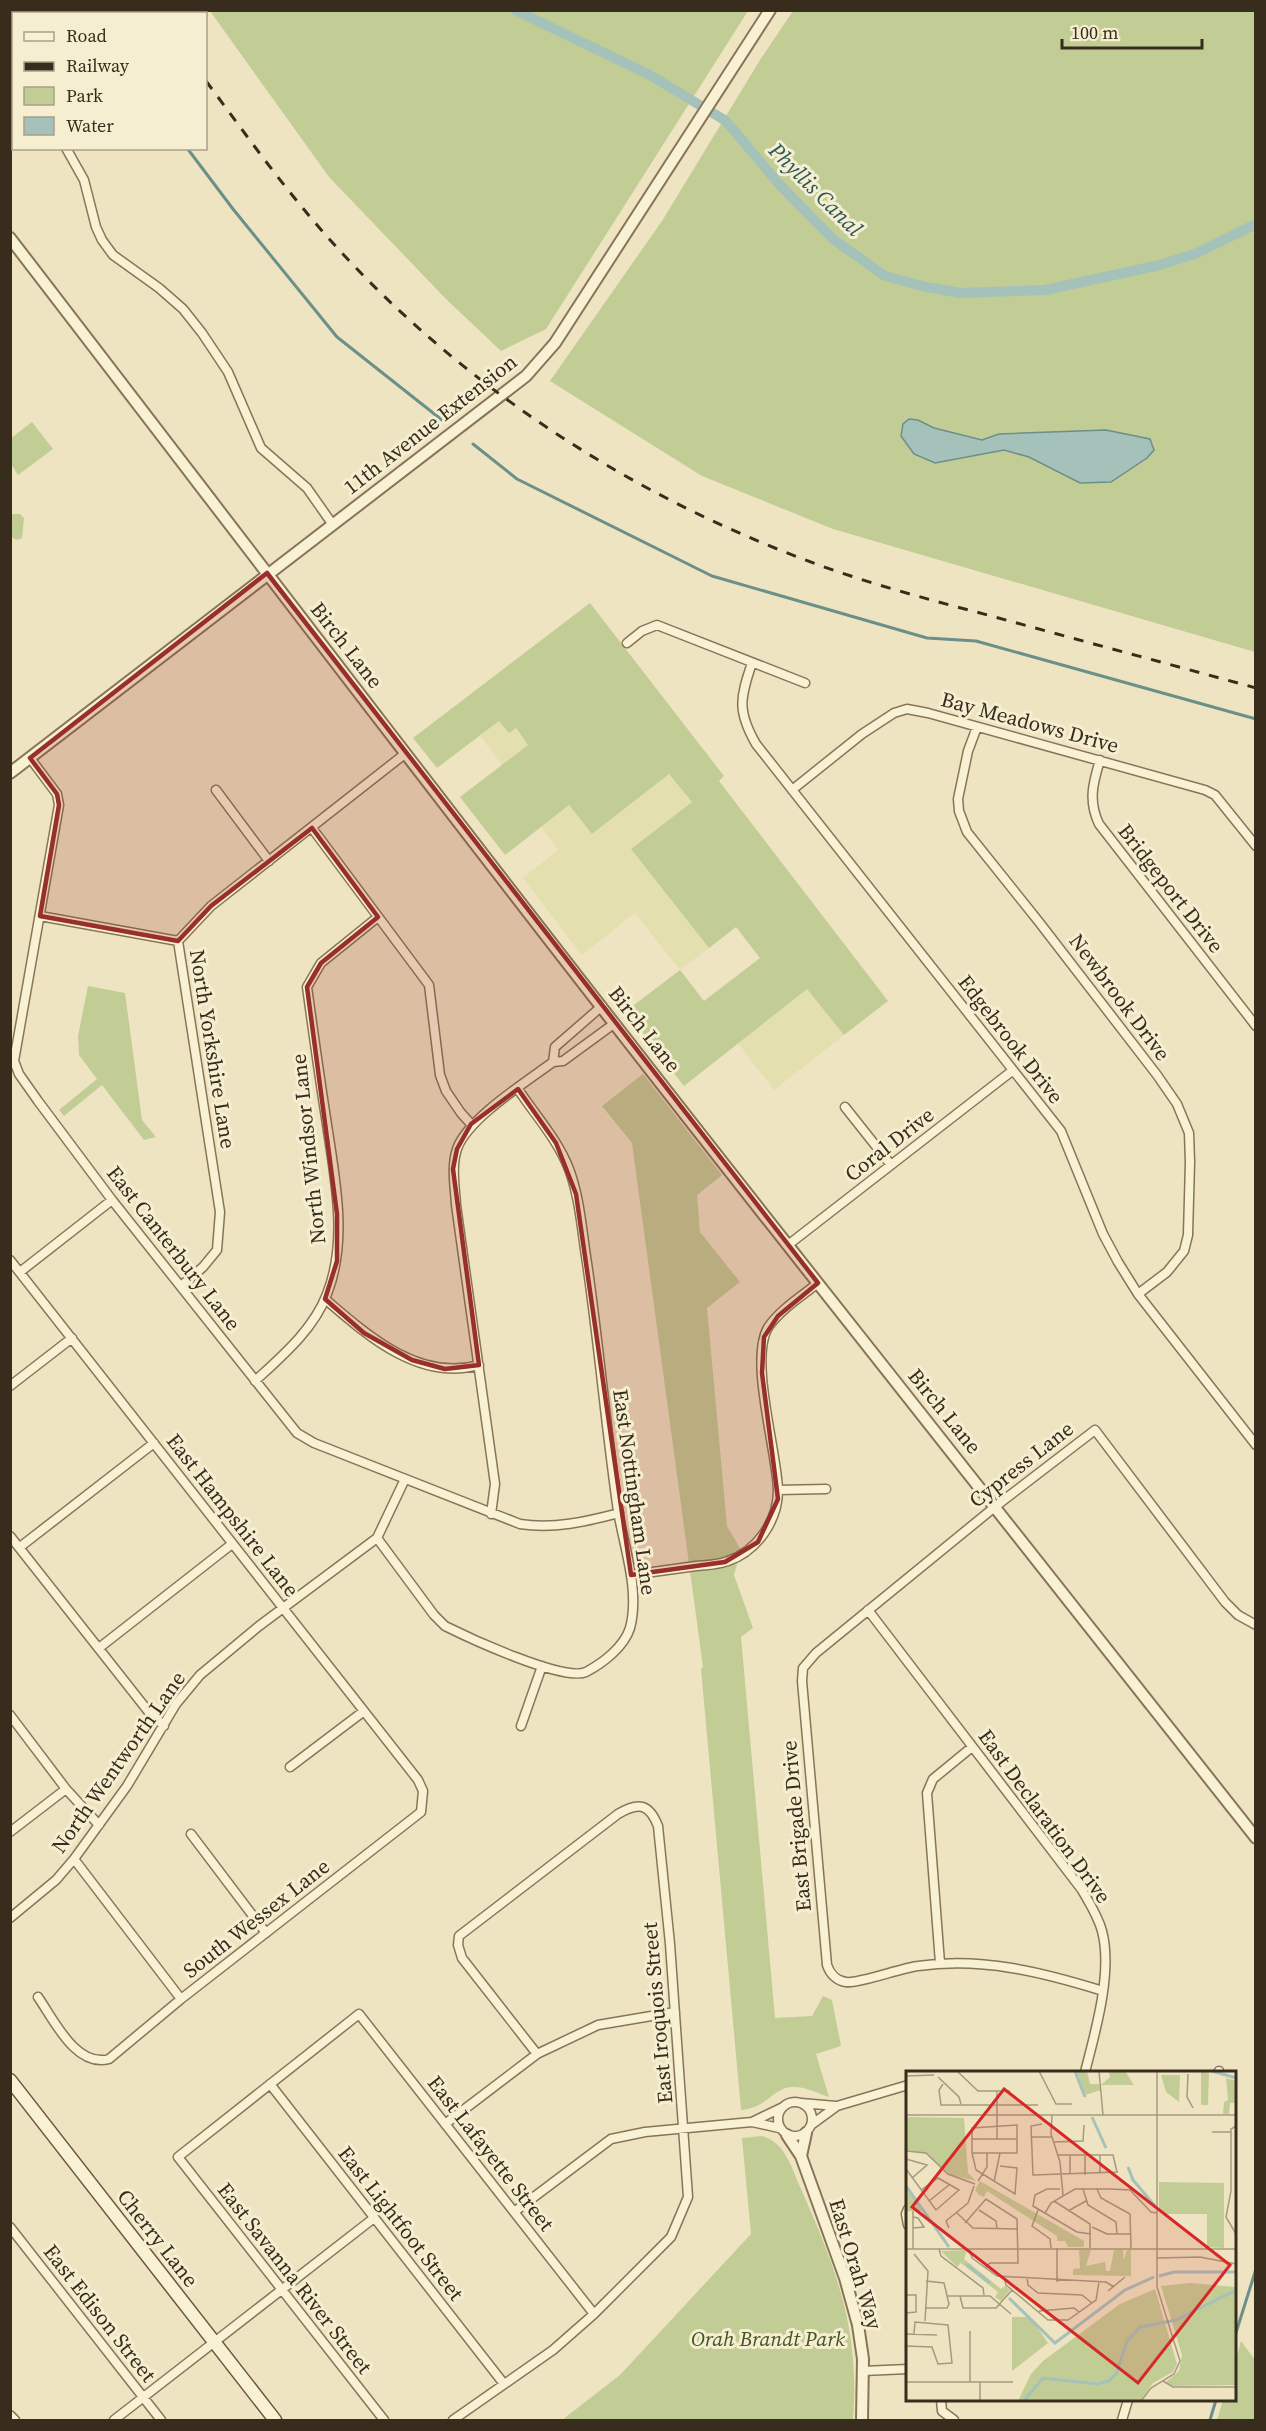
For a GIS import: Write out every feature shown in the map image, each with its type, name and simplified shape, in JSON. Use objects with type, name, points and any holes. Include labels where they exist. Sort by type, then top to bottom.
[{"type":"main road","name":"Cherry Lane","points":[[10,2080],[276,2421]]},
{"type":"street","name":"11th Avenue Extension","points":[[10,773],[267,573],[503,396],[540,361],[555,343],[770,10]]},
{"type":"street","points":[[67,150],[84,180],[96,227],[102,240],[113,255],[159,288],[183,309],[228,372],[261,448],[306,488],[333,525]]},
{"type":"street","name":"Birch Lane","points":[[10,237],[615,1023],[1254,1834]]},
{"type":"street","points":[[627,643],[642,630],[657,625],[805,683]]},
{"type":"street","name":"Edgebrook Drive","points":[[752,663],[743,698],[743,719],[756,744],[1061,1131],[1103,1234],[1137,1294],[1256,1445]]},
{"type":"street","name":"Bay Meadows Drive","points":[[792,790],[862,734],[894,713],[907,709],[1205,790],[1215,795],[1256,846]]},
{"type":"street","name":"Newbrook Drive","points":[[977,727],[968,751],[958,799],[958,811],[967,832],[1040,922],[1156,1075],[1177,1104],[1189,1133],[1188,1235],[1185,1251],[1167,1272],[1137,1294]]},
{"type":"street","name":"North Yorkshire Lane","points":[[181,1286],[203,1267],[217,1250],[220,1212],[178,941],[211,906],[406,753]]},
{"type":"street","name":"East Canterbury Lane","points":[[30,758],[57,794],[59,805],[14,1061],[19,1074],[38,1101],[112,1200],[297,1433],[314,1443],[520,1524],[540,1527],[581,1523],[618,1513]]},
{"type":"street","name":"Bridgeport Drive","points":[[1100,760],[1092,790],[1094,813],[1099,824],[1256,1026]]},
{"type":"street","points":[[216,790],[269,861]]},
{"type":"street","points":[[312,828],[429,985],[440,1075],[446,1091],[471,1124]]},
{"type":"street","points":[[40,916],[178,941]]},
{"type":"street","name":"North Windsor Lane","points":[[255,1381],[303,1332],[325,1299],[337,1261],[337,1214],[307,987],[321,963],[378,917]]},
{"type":"street","points":[[553,1062],[555,1047],[602,1006]]},
{"type":"street","points":[[491,1514],[495,1484],[453,1169],[457,1149],[471,1124],[553,1062],[563,1061],[615,1023]]},
{"type":"street","name":"Coral Drive","points":[[788,1245],[1012,1071]]},
{"type":"street","name":"East Nottingham Lane","points":[[377,1538],[434,1615],[445,1626],[553,1671],[584,1673],[618,1649],[630,1630],[631,1575],[618,1513],[590,1285],[576,1194],[569,1168],[556,1143],[518,1089]]},
{"type":"street","points":[[845,1107],[891,1165]]},
{"type":"street","points":[[20,1272],[112,1200]]},
{"type":"street","name":"East Hampshire Lane","points":[[10,1260],[364,1711],[417,1780],[423,1794]]},
{"type":"street","points":[[631,1575],[725,1562],[742,1555],[758,1542],[768,1529],[778,1499],[778,1490],[762,1373],[764,1337],[769,1326],[778,1316],[818,1283]]},
{"type":"street","points":[[325,1299],[364,1333],[412,1360],[445,1369],[479,1365]]},
{"type":"street","points":[[10,1386],[72,1338]]},
{"type":"street","name":"Cypress Lane","points":[[803,1668],[816,1653],[868,1610],[996,1506],[1095,1430],[1226,1602],[1238,1615],[1256,1625]]},
{"type":"street","points":[[20,1547],[154,1443]]},
{"type":"street","name":"North Wentworth Lane","points":[[10,1918],[56,1880],[74,1859],[127,1786],[176,1704],[200,1675],[220,1656],[282,1608],[377,1538],[405,1479]]},
{"type":"street","points":[[778,1490],[825,1489]]},
{"type":"street","points":[[10,1536],[148,1711],[164,1726]]},
{"type":"street","points":[[99,1648],[232,1544]]},
{"type":"street","name":"East Declaration Drive","points":[[868,1610],[1082,1890],[1096,1912],[1106,1949],[1099,2018],[1085,2071]]},
{"type":"street","points":[[521,1726],[542,1666]]},
{"type":"street","name":"East Brigade Drive","points":[[803,1668],[802,1681],[826,1965],[836,1978],[851,1982],[895,1970],[940,1963]]},
{"type":"street","points":[[290,1767],[364,1711]]},
{"type":"street","points":[[10,1715],[66,1789],[99,1825]]},
{"type":"street","points":[[972,1747],[933,1779],[927,1792],[940,1963],[999,1965],[1102,1991]]},
{"type":"street","points":[[10,1832],[66,1789]]},
{"type":"street","name":"South Wessex Lane","points":[[38,1997],[75,2049],[99,2062],[109,2059],[421,1812],[423,1794]]},
{"type":"street","name":"East Iroquois Street","points":[[453,2421],[553,2350],[594,2314],[671,2237],[688,2197],[675,2012],[658,1826],[653,1814],[645,1806],[631,1806],[618,1814],[459,1936],[458,1945],[462,1958],[537,2054]]},
{"type":"street","points":[[191,1834],[266,1933]]},
{"type":"street","points":[[74,1859],[181,2000]]},
{"type":"street","points":[[445,2124],[537,2054],[598,2025],[675,2012]]},
{"type":"street","name":"East Lafayette Street","points":[[270,2085],[359,2014],[594,2314]]},
{"type":"street","name":"East Savanna River Street","points":[[270,2085],[178,2157],[384,2421]]},
{"type":"street","name":"East Lightfoot Street","points":[[270,2085],[504,2384]]},
{"type":"street","points":[[514,2212],[611,2139],[645,2132],[752,2122],[791,2102],[837,2106],[906,2086]]},
{"type":"street","points":[[801,2103],[810,2110],[813,2120],[801,2156]]},
{"type":"street","points":[[752,2122],[797,2137],[837,2106]]},
{"type":"street","points":[[782,2108],[777,2117],[783,2131]]},
{"type":"street","name":"East Orah Way","points":[[783,2131],[801,2156],[845,2278],[858,2325],[863,2359],[862,2421]]},
{"type":"street","points":[[114,2421],[374,2218]]},
{"type":"street","name":"East Edison Street","points":[[10,2227],[161,2421]]},
{"type":"street","points":[[863,2372],[906,2369]]},
{"type":"street","points":[[941,2401],[942,2411],[954,2421]]},
{"type":"street","points":[[1122,2421],[1128,2401]]},
{"type":"street","points":[[10,2415],[15,2421]]},
{"type":"highlighted area","points":[[267,573],[818,1283],[778,1316],[764,1337],[762,1373],[778,1499],[758,1542],[725,1562],[631,1575],[576,1194],[556,1143],[518,1089],[471,1124],[457,1149],[453,1169],[479,1365],[445,1369],[412,1360],[364,1333],[325,1299],[337,1261],[337,1214],[307,987],[321,963],[378,917],[312,828],[211,906],[178,941],[40,916],[59,805],[57,794],[30,758]]},
{"type":"shaded area","points":[[499,721],[515,728],[528,745],[502,765],[480,736]]},
{"type":"shaded area","points":[[669,773],[692,802],[631,849],[709,948],[680,970],[635,913],[582,955],[523,878],[558,850],[541,827],[569,805],[592,834]]},
{"type":"shaded area","points":[[807,989],[844,1035],[774,1090],[738,1043]]},
{"type":"green space","points":[[210,11],[748,11],[546,329],[501,351],[446,299],[329,177]]},
{"type":"green space","points":[[793,11],[1255,11],[1255,652],[833,529],[702,476],[550,381],[662,221],[760,60]]},
{"type":"green space","points":[[32,422],[53,449],[18,475],[11,464],[11,438]]},
{"type":"green space","points":[[11,514],[20,514],[24,518],[22,538],[17,540],[11,537]]},
{"type":"green space","points":[[590,603],[724,776],[719,781],[888,1001],[844,1035],[807,989],[684,1086],[626,1011],[680,970],[704,1001],[760,958],[736,927],[709,948],[631,849],[692,802],[669,774],[592,834],[569,805],[505,855],[460,797],[528,745],[516,728],[509,733],[499,721],[437,768],[413,738]]},
{"type":"green space","points":[[88,986],[125,993],[142,1120],[156,1137],[144,1140],[102,1085],[64,1116],[59,1110],[97,1079],[79,1055],[78,1036]]},
{"type":"green space","points":[[643,1074],[722,1175],[697,1195],[700,1232],[740,1282],[707,1308],[727,1526],[741,1550],[734,1575],[753,1628],[741,1637],[775,2018],[812,2016],[823,1996],[832,2000],[841,2046],[816,2054],[829,2097],[797,2087],[785,2088],[757,2106],[741,2110],[701,1669],[703,1667],[632,1143],[602,1106]]},
{"type":"green space","name":"Orah Brandt Park","points":[[762,2136],[770,2139],[783,2150],[814,2219],[835,2274],[849,2329],[853,2358],[853,2420],[562,2420],[620,2375],[751,2234],[742,2138]]},
{"type":"green space","points":[[1241,2341],[1255,2360],[1255,2420],[1217,2420],[1223,2401],[1236,2401],[1236,2359]]},
{"type":"water","points":[[909,419],[982,440],[999,434],[1106,430],[1150,439],[1154,450],[1147,458],[1111,482],[1080,483],[1029,457],[1004,450],[935,463],[914,454],[901,436],[903,424]]},
{"type":"waterway","name":"Phyllis Canal","points":[[515,10],[650,75],[726,121],[779,184],[833,239],[885,276],[961,293],[1045,290],[1160,265],[1197,253],[1256,224]]},
{"type":"waterway","points":[[189,150],[233,209],[337,337],[442,420]]},
{"type":"waterway","points":[[473,444],[517,479],[712,576],[927,638],[976,641],[1256,719]]},
{"type":"waterway","points":[[1236,2333],[1256,2269]]},
{"type":"waterway","points":[[1210,2420],[1216,2401]]},
{"type":"railway","points":[[207,82],[297,201],[348,260],[404,315],[464,366],[526,413],[592,456],[661,495],[731,529],[826,568],[922,598],[1256,688]]}]
